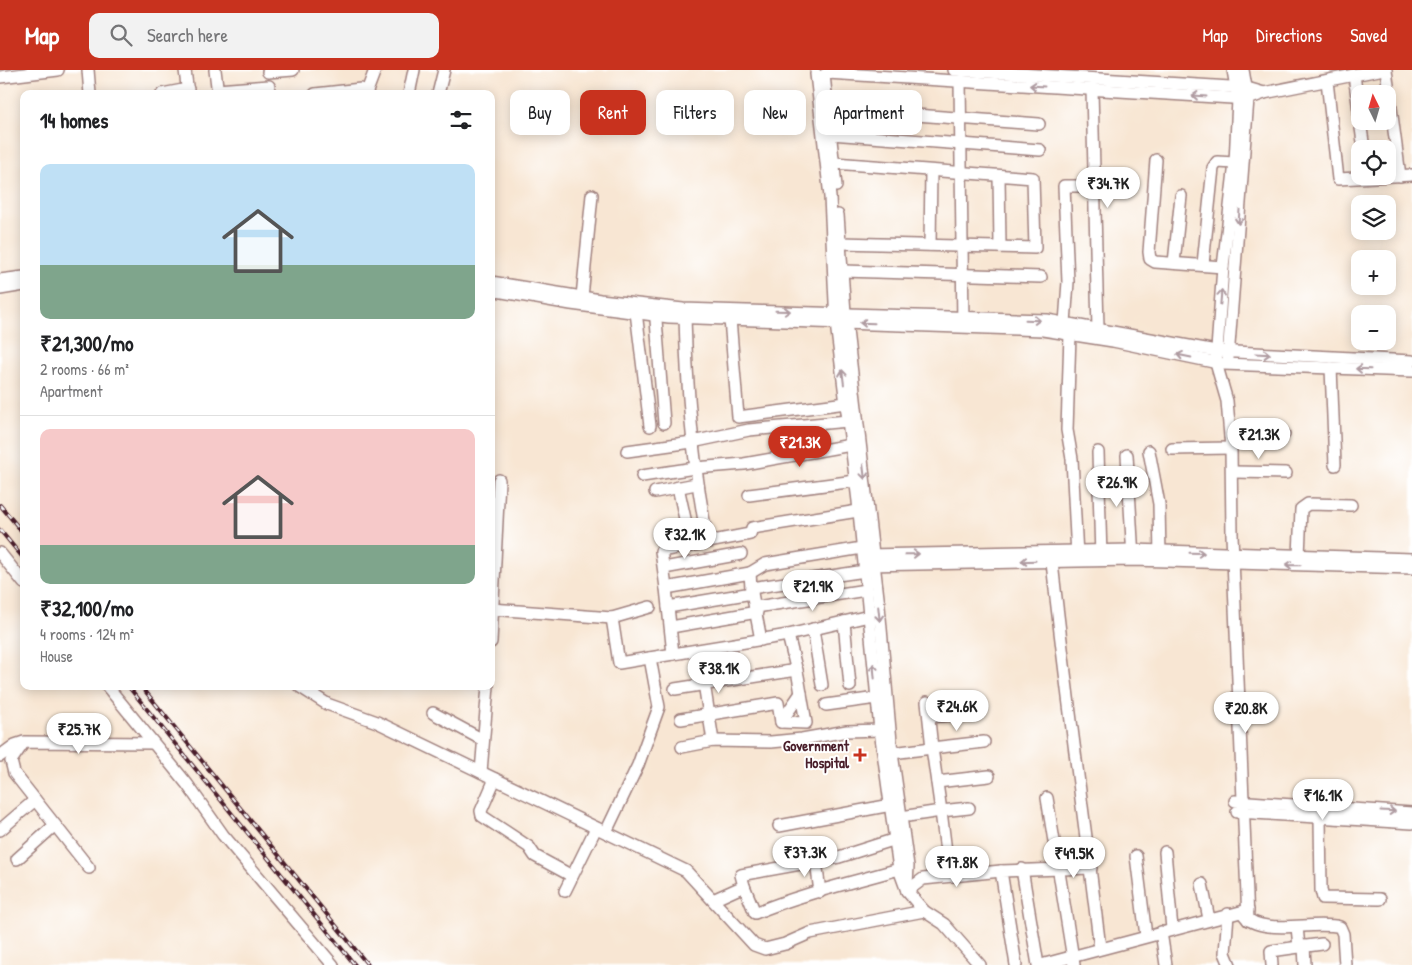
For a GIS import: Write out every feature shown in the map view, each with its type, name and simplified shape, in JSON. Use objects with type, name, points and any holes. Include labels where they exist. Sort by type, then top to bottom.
[{"type":"street","points":[[0,77],[58,70]]},
{"type":"street","points":[[185,70],[188,90]]},
{"type":"street","points":[[215,70],[218,90]]},
{"type":"street","points":[[269,90],[268,71],[293,70]]},
{"type":"street","points":[[363,90],[368,70]]},
{"type":"street","points":[[363,90],[375,70]]},
{"type":"street","points":[[410,90],[414,70]]},
{"type":"street","points":[[439,90],[444,70]]},
{"type":"street","points":[[954,70],[1242,93]]},
{"type":"street","points":[[1233,70],[1242,93],[1223,267],[1216,357],[1227,401],[1231,448],[1231,559],[1239,806],[1246,914]]},
{"type":"street","points":[[1221,375],[1228,364],[1229,352],[1243,70]]},
{"type":"street","points":[[822,72],[960,81],[1064,78],[1092,90],[1264,93],[1327,82],[1379,70]]},
{"type":"street","points":[[1386,70],[1400,176]]},
{"type":"street","points":[[86,72],[89,90]]},
{"type":"street","points":[[822,72],[824,90]]},
{"type":"street","points":[[822,72],[830,197],[841,318],[882,697],[880,730],[899,869],[907,891],[924,911],[944,924],[980,965]]},
{"type":"street","points":[[1354,76],[1355,85]]},
{"type":"street","points":[[960,81],[963,322]]},
{"type":"street","points":[[1327,82],[1338,179],[1351,178]]},
{"type":"street","points":[[1092,90],[1098,329]]},
{"type":"street","points":[[922,115],[1039,124]]},
{"type":"street","points":[[830,135],[843,271],[841,318],[846,402],[858,511],[867,560],[866,590],[869,616],[892,753],[908,866],[907,891]]},
{"type":"street","points":[[842,135],[1040,150]]},
{"type":"street","points":[[1156,160],[1149,256],[1155,262],[1203,264],[1223,267]]},
{"type":"street","points":[[1203,264],[1213,168],[1217,162],[1235,163]]},
{"type":"street","points":[[834,163],[1033,178],[1035,248],[840,243]]},
{"type":"street","points":[[930,245],[931,171]]},
{"type":"street","points":[[1396,176],[1412,175]]},
{"type":"street","points":[[998,176],[1000,247]]},
{"type":"street","points":[[1065,323],[1068,282],[1064,186],[1094,186]]},
{"type":"street","points":[[582,297],[592,195]]},
{"type":"street","points":[[1174,263],[1181,196]]},
{"type":"street","points":[[843,271],[1041,277]]},
{"type":"street","points":[[0,280],[20,278]]},
{"type":"street","points":[[495,283],[655,310],[685,317],[730,319],[841,318]]},
{"type":"street","points":[[0,289],[20,286]]},
{"type":"street","points":[[495,291],[554,302],[636,312],[683,309],[841,318],[1065,323],[1216,357],[1228,364],[1412,371]]},
{"type":"street","points":[[655,310],[664,423]]},
{"type":"street","points":[[636,312],[650,426]]},
{"type":"street","points":[[685,317],[686,369],[696,484],[708,542]]},
{"type":"street","points":[[730,319],[738,417],[846,402]]},
{"type":"street","points":[[963,322],[1043,330],[1216,357],[1229,352],[1412,361]]},
{"type":"street","points":[[1070,334],[1067,430],[1072,459],[1077,556]]},
{"type":"street","points":[[1331,368],[1335,465]]},
{"type":"street","points":[[627,450],[692,442],[749,430],[848,421]]},
{"type":"street","points":[[1230,436],[1284,434]]},
{"type":"street","points":[[642,476],[695,468],[744,464],[851,445]]},
{"type":"street","points":[[1172,449],[1231,448]]},
{"type":"street","points":[[1149,451],[1159,504],[1160,557]]},
{"type":"street","points":[[1098,452],[1101,556]]},
{"type":"street","points":[[1127,455],[1133,556]]},
{"type":"street","points":[[1232,472],[1286,473]]},
{"type":"street","points":[[495,523],[499,480]]},
{"type":"street","points":[[749,495],[855,481]]},
{"type":"street","points":[[655,492],[696,484]]},
{"type":"street","points":[[678,487],[691,546]]},
{"type":"street","points":[[1299,556],[1301,509],[1304,506],[1308,504],[1351,506]]},
{"type":"street","points":[[674,654],[661,551],[750,534],[752,528],[858,511]]},
{"type":"street","points":[[0,553],[20,578]]},
{"type":"street","points":[[664,568],[741,554]]},
{"type":"street","points":[[1051,556],[1065,690],[1078,766],[1100,948]]},
{"type":"street","points":[[666,588],[750,573],[765,564],[867,560],[1133,556],[1412,568]]},
{"type":"street","points":[[1231,559],[1299,556],[1412,558]]},
{"type":"street","points":[[668,607],[752,591],[867,560]]},
{"type":"street","points":[[750,573],[761,640]]},
{"type":"street","points":[[671,628],[866,590]]},
{"type":"street","points":[[495,609],[612,618],[650,607]]},
{"type":"street","points":[[612,618],[619,663],[788,635],[869,616]]},
{"type":"street","points":[[844,622],[850,686]]},
{"type":"street","points":[[813,630],[822,685]]},
{"type":"street","points":[[781,722],[806,723],[797,670],[788,635]]},
{"type":"street","points":[[699,651],[713,741]]},
{"type":"street","points":[[565,891],[638,765],[659,708],[650,658]]},
{"type":"street","points":[[675,689],[797,670]]},
{"type":"street","points":[[110,690],[187,784],[223,835],[333,965]]},
{"type":"street","points":[[305,690],[327,704],[377,722],[686,871],[754,945],[765,949],[785,944],[810,933],[924,911]]},
{"type":"street","points":[[481,772],[488,690]]},
{"type":"street","points":[[781,722],[801,694]]},
{"type":"street","points":[[826,706],[882,697]]},
{"type":"street","points":[[927,702],[949,876]]},
{"type":"street","points":[[681,719],[778,703],[781,722]]},
{"type":"street","points":[[928,717],[979,712]]},
{"type":"street","points":[[433,713],[483,740]]},
{"type":"street","points":[[682,747],[713,741],[779,741],[847,731],[880,730]]},
{"type":"street","points":[[0,756],[14,745],[24,742],[153,742]]},
{"type":"street","points":[[24,742],[13,755],[11,767],[89,868]]},
{"type":"street","points":[[892,753],[984,742]]},
{"type":"street","points":[[937,782],[989,776]]},
{"type":"street","points":[[495,779],[481,811],[482,816],[529,847],[534,856],[572,876]]},
{"type":"street","points":[[1047,798],[1073,961]]},
{"type":"street","points":[[0,830],[35,800]]},
{"type":"street","points":[[779,826],[891,806]]},
{"type":"street","points":[[1239,806],[1412,813]]},
{"type":"street","points":[[1239,806],[1320,818],[1412,823]]},
{"type":"street","points":[[901,817],[969,808]]},
{"type":"street","points":[[1320,818],[1321,890],[1323,898],[1380,899]]},
{"type":"street","points":[[17,859],[55,825]]},
{"type":"street","points":[[896,839],[816,861],[741,875],[754,913],[793,897],[820,892],[899,869]]},
{"type":"street","points":[[1166,852],[1166,965]]},
{"type":"street","points":[[1136,856],[1146,936]]},
{"type":"street","points":[[816,861],[820,892]]},
{"type":"street","points":[[907,891],[923,879],[1022,869],[1060,870],[1090,868]]},
{"type":"street","points":[[1022,869],[1045,964],[1073,961],[1100,948],[1228,914],[1246,914],[1265,925],[1340,927],[1343,934],[1345,965]]},
{"type":"street","points":[[1001,871],[1016,965]]},
{"type":"street","points":[[1202,884],[1209,919]]},
{"type":"street","points":[[713,900],[744,886]]},
{"type":"street","points":[[1228,914],[1225,953],[1230,965]]},
{"type":"street","points":[[1297,927],[1305,965]]},
{"type":"street","points":[[1272,965],[1271,951],[1322,944]]},
{"type":"railway","points":[[0,505],[20,529]]},
{"type":"railway","points":[[0,530],[20,554]]},
{"type":"railway","points":[[131,690],[355,965]]},
{"type":"railway","points":[[144,690],[368,965]]},
{"type":"place","name":"Government Hospital","points":[[860,755]]}]
